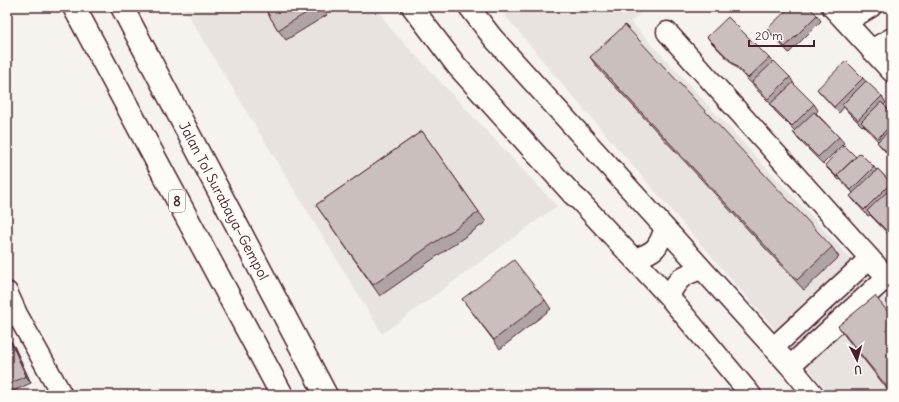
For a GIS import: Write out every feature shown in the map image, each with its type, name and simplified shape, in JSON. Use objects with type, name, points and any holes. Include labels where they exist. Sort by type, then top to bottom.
[{"type":"highway","name":"8","points":[[74,7],[282,395]]},
{"type":"highway","name":"Jalan Tol Surabaya–Gempol","points":[[122,7],[326,395]]},
{"type":"street","points":[[412,7],[456,65],[573,195],[669,297],[751,395]]},
{"type":"street","points":[[469,7],[493,38],[790,366],[814,395]]},
{"type":"street","points":[[832,7],[892,72]]},
{"type":"street","points":[[846,22],[871,7]]},
{"type":"street","points":[[667,32],[890,280],[790,366]]},
{"type":"street","points":[[871,50],[892,38]]},
{"type":"street","points":[[634,259],[649,254],[660,243],[665,228]]},
{"type":"street","points":[[773,348],[870,258]]},
{"type":"street","points":[[669,297],[674,285],[685,275],[702,269]]},
{"type":"street","points":[[7,292],[12,316],[62,395]]},
{"type":"shaded area","points":[[183,7],[376,7],[391,29],[557,206],[382,334]]},
{"type":"shaded area","points":[[498,7],[647,7],[631,22],[840,247],[892,307],[892,395],[830,395],[811,371],[567,90]]},
{"type":"building","points":[[264,7],[316,7],[278,30]]},
{"type":"building","points":[[790,7],[809,7],[817,15],[785,47],[767,29]]},
{"type":"building","points":[[728,17],[769,58],[748,78],[707,37]]},
{"type":"building","points":[[625,25],[832,247],[797,280],[590,57]]},
{"type":"building","points":[[774,61],[790,77],[768,99],[752,82]]},
{"type":"building","points":[[846,61],[863,78],[834,107],[817,89]]},
{"type":"building","points":[[866,81],[882,96],[858,120],[842,105]]},
{"type":"building","points":[[793,83],[814,104],[792,126],[770,104]]},
{"type":"building","points":[[881,102],[892,113],[892,124],[878,138],[861,122]]},
{"type":"building","points":[[814,112],[839,137],[818,157],[793,132]]},
{"type":"building","points":[[892,128],[892,157],[877,142]]},
{"type":"building","points":[[422,131],[479,212],[373,285],[316,205]]},
{"type":"building","points":[[844,145],[856,157],[837,175],[837,177],[825,165]]},
{"type":"building","points":[[860,153],[874,167],[851,190],[837,175]]},
{"type":"building","points":[[878,169],[891,183],[864,210],[850,196]]},
{"type":"building","points":[[892,187],[892,225],[886,230],[867,211]]},
{"type":"building","points":[[514,260],[545,300],[494,340],[462,299]]},
{"type":"building","points":[[875,296],[892,317],[892,393],[838,326]]},
{"type":"building","points":[[10,340],[26,376],[7,385],[7,341]]}]
